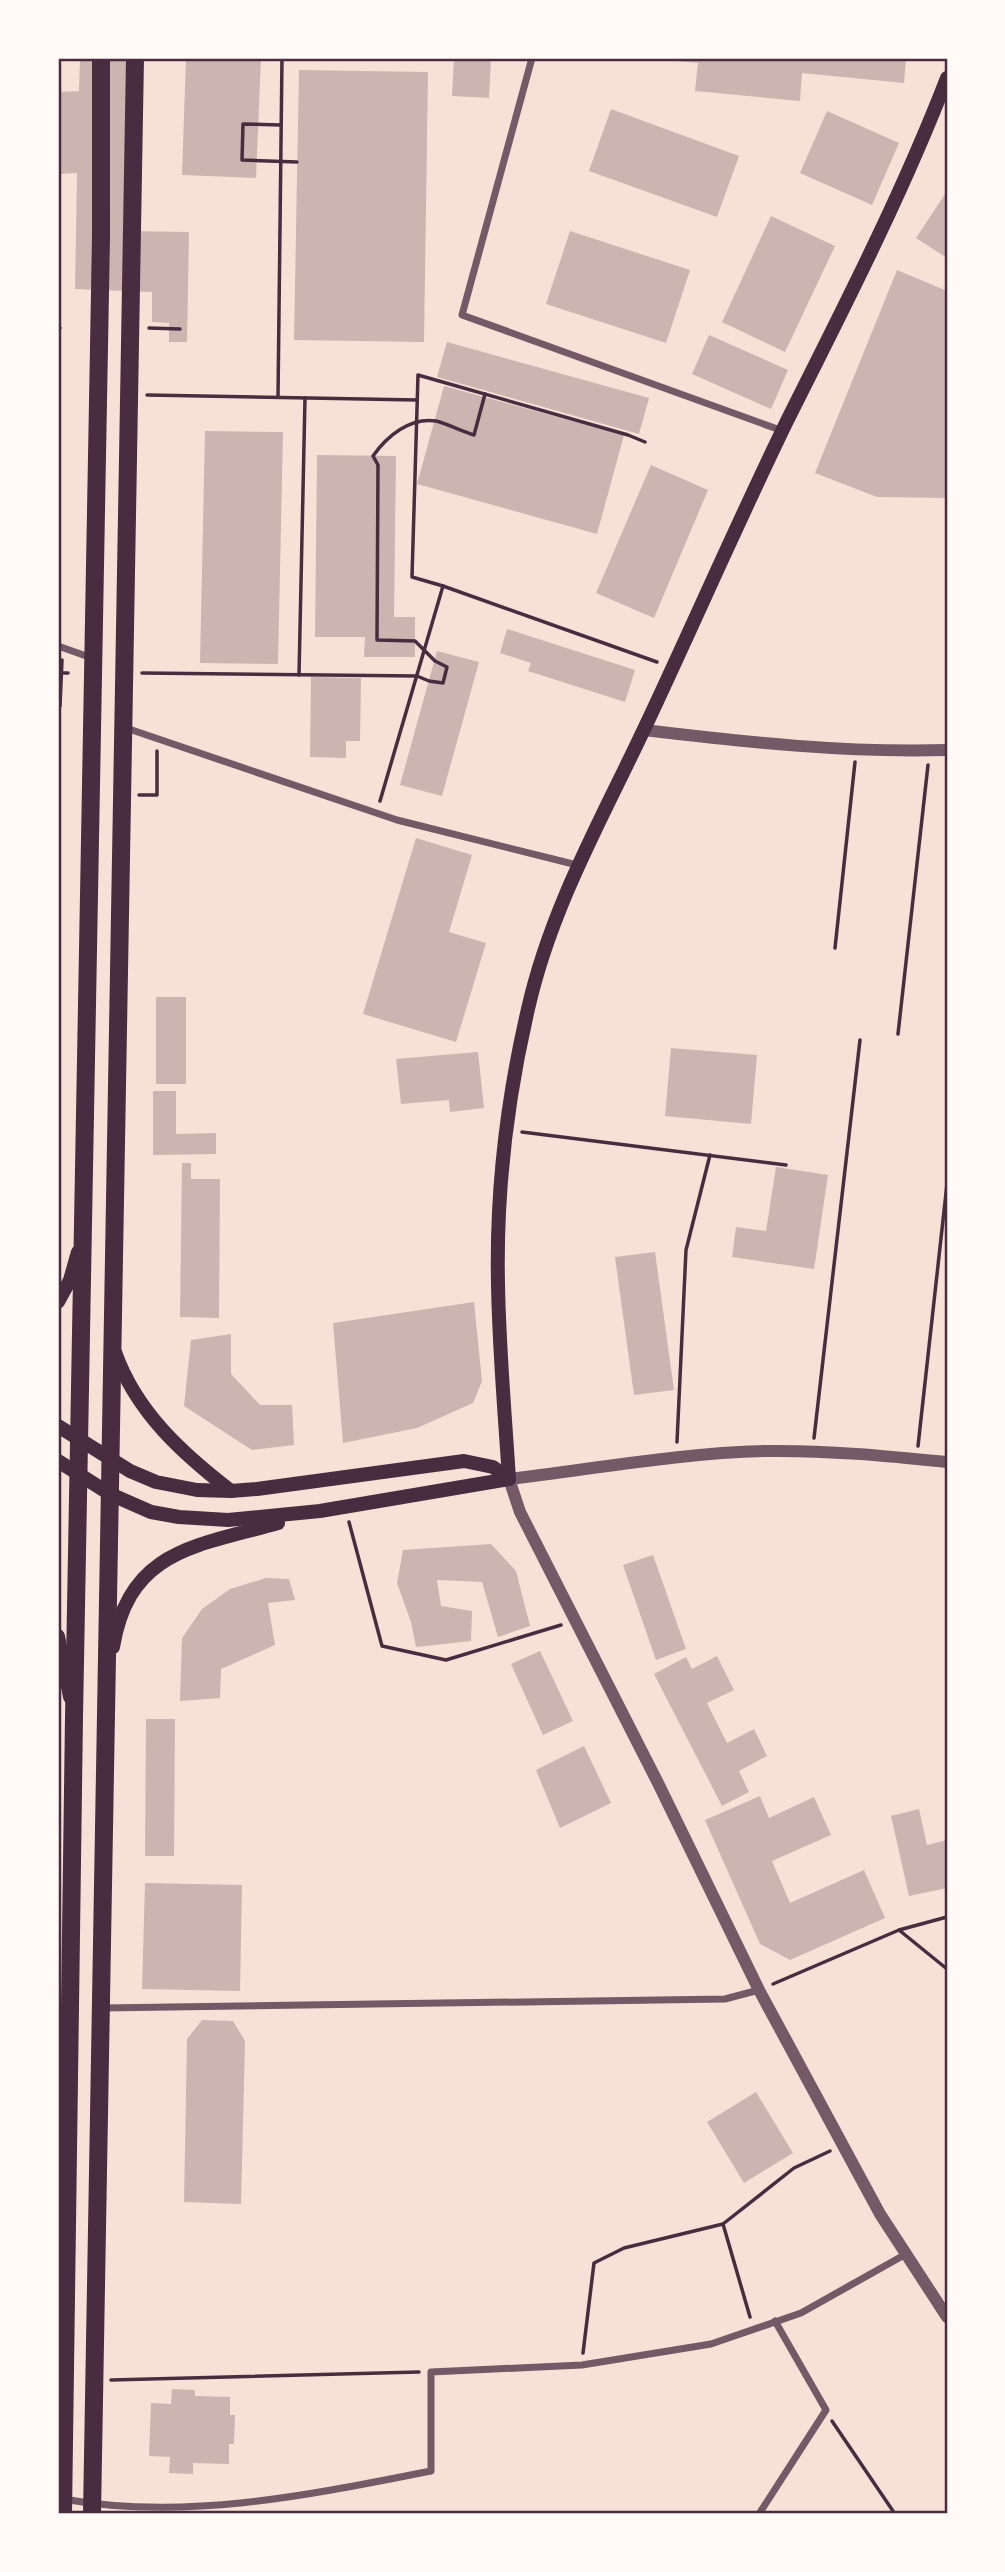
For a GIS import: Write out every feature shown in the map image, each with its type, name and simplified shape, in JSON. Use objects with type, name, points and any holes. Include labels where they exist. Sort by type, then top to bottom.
[{"type":"main road","points":[[62,2504],[101,237],[101,58]]},
{"type":"main road","points":[[92,2510],[103,2008],[111,1342],[135,58]]},
{"type":"main road","points":[[509,1479],[498,1283],[501,1182],[509,1102],[538,971],[577,865],[644,730],[783,430],[893,206],[922,143],[947,78]]},
{"type":"main road","points":[[58,1303],[71,1280],[84,1226]]},
{"type":"main road","points":[[111,1342],[128,1384],[152,1416],[182,1451],[232,1492]]},
{"type":"main road","points":[[58,1426],[130,1471],[156,1482],[197,1490],[232,1492],[464,1461],[493,1468],[509,1479]]},
{"type":"main road","points":[[58,1461],[110,1494],[151,1512],[228,1520],[320,1511],[509,1479]]},
{"type":"main road","points":[[108,1693],[116,1629],[123,1606],[152,1568],[168,1557],[193,1546],[320,1511]]},
{"type":"main road","points":[[58,1636],[74,1717]]},
{"type":"street","points":[[533,58],[462,315],[783,430]]},
{"type":"street","points":[[58,646],[93,658]]},
{"type":"street","points":[[124,728],[376,813],[577,865]]},
{"type":"street","points":[[644,730],[789,747],[856,751],[947,750]]},
{"type":"street","points":[[947,1462],[813,1451],[763,1451],[677,1458],[509,1479],[520,1512],[577,1620],[759,1990],[880,2214],[947,2317]]},
{"type":"street","points":[[103,2008],[725,1999],[759,1990]]},
{"type":"street","points":[[62,2504],[92,2510],[189,2508],[319,2493],[430,2472],[431,2372],[582,2365],[711,2344],[801,2312],[906,2254]]},
{"type":"street","points":[[758,2514],[826,2410],[775,2322]]},
{"type":"path","points":[[278,397],[282,58]]},
{"type":"path","points":[[281,125],[243,124],[242,160],[297,162]]},
{"type":"path","points":[[149,328],[180,329]]},
{"type":"path","points":[[645,442],[418,375],[412,577],[646,657],[672,669]]},
{"type":"path","points":[[140,673],[417,676],[443,683],[447,667],[435,661],[415,641],[377,640],[378,465],[373,456],[394,433],[416,422],[434,421],[474,435],[485,394]]},
{"type":"path","points":[[147,395],[417,400]]},
{"type":"path","points":[[299,675],[305,398]]},
{"type":"path","points":[[376,813],[443,586]]},
{"type":"path","points":[[60,706],[62,663]]},
{"type":"path","points":[[58,673],[68,673]]},
{"type":"path","points":[[138,795],[157,795],[157,749]]},
{"type":"path","points":[[898,1034],[930,750]]},
{"type":"path","points":[[835,948],[856,751]]},
{"type":"path","points":[[813,1451],[860,1040]]},
{"type":"path","points":[[506,1130],[786,1165]]},
{"type":"path","points":[[677,1458],[686,1250],[710,1156]]},
{"type":"path","points":[[917,1459],[947,1184]]},
{"type":"path","points":[[345,1506],[382,1646],[446,1660],[577,1620]]},
{"type":"path","points":[[759,1990],[900,1930],[947,1917]]},
{"type":"path","points":[[900,1930],[947,1969]]},
{"type":"path","points":[[582,2365],[594,2263],[624,2248],[723,2224],[794,2168],[843,2145]]},
{"type":"path","points":[[723,2224],[754,2329]]},
{"type":"path","points":[[95,2380],[431,2372]]},
{"type":"path","points":[[826,2410],[843,2440],[895,2514]]},
{"type":"building","points":[[80,58],[130,58],[126,231],[189,232],[187,342],[169,342],[169,323],[152,322],[152,292],[75,289],[77,173],[58,174],[58,92],[79,91]]},
{"type":"building","points":[[186,58],[261,58],[256,178],[182,175]]},
{"type":"building","points":[[454,58],[491,58],[489,98],[452,96]]},
{"type":"building","points":[[666,58],[906,58],[904,83],[802,73],[800,101],[695,91],[698,63]]},
{"type":"building","points":[[299,70],[428,72],[424,342],[294,340]]},
{"type":"building","points":[[611,109],[739,156],[717,217],[589,171]]},
{"type":"building","points":[[827,111],[899,143],[872,205],[800,173]]},
{"type":"building","points":[[947,191],[947,258],[916,238]]},
{"type":"building","points":[[771,216],[835,246],[785,352],[722,322]]},
{"type":"building","points":[[570,231],[690,270],[666,343],[546,304]]},
{"type":"building","points":[[897,270],[947,291],[947,498],[877,497],[815,473]]},
{"type":"building","points":[[709,335],[788,370],[771,409],[692,374]]},
{"type":"building","points":[[447,342],[649,398],[639,434],[437,377]]},
{"type":"building","points":[[444,386],[624,435],[597,534],[417,484]]},
{"type":"building","points":[[205,431],[283,432],[278,664],[200,663]]},
{"type":"building","points":[[317,455],[396,456],[394,617],[415,617],[415,657],[364,657],[365,637],[315,637]]},
{"type":"building","points":[[651,465],[708,490],[654,618],[596,593]]},
{"type":"building","points":[[507,629],[635,670],[625,702],[528,671],[531,663],[500,653]]},
{"type":"building","points":[[437,651],[479,662],[442,796],[400,785]]},
{"type":"building","points":[[311,677],[361,678],[360,741],[346,741],[346,758],[310,757]]},
{"type":"building","points":[[416,838],[472,855],[449,932],[486,943],[456,1042],[363,1014]]},
{"type":"building","points":[[156,997],[186,997],[186,1084],[156,1084]]},
{"type":"building","points":[[671,1048],[757,1055],[751,1124],[665,1116]]},
{"type":"building","points":[[478,1052],[484,1108],[450,1112],[449,1100],[401,1104],[396,1059]]},
{"type":"building","points":[[153,1091],[176,1091],[176,1134],[216,1133],[216,1154],[153,1155]]},
{"type":"building","points":[[182,1163],[191,1163],[191,1179],[220,1179],[219,1318],[180,1317]]},
{"type":"building","points":[[776,1167],[828,1175],[814,1269],[732,1257],[736,1227],[766,1231]]},
{"type":"building","points":[[655,1252],[674,1390],[634,1395],[615,1257]]},
{"type":"building","points":[[474,1302],[482,1381],[473,1403],[417,1428],[343,1443],[333,1323]]},
{"type":"building","points":[[231,1334],[231,1374],[260,1405],[292,1405],[294,1445],[252,1450],[184,1406],[191,1340]]},
{"type":"building","points":[[491,1544],[516,1571],[530,1626],[498,1637],[482,1582],[437,1580],[441,1606],[472,1611],[471,1641],[416,1647],[411,1622],[397,1583],[403,1550]]},
{"type":"building","points":[[653,1555],[686,1649],[656,1660],[623,1565]]},
{"type":"building","points":[[266,1578],[289,1579],[295,1600],[268,1603],[275,1645],[221,1669],[220,1698],[180,1701],[182,1638],[202,1609],[230,1589]]},
{"type":"building","points":[[540,1651],[573,1721],[543,1735],[511,1664]]},
{"type":"building","points":[[717,1656],[734,1690],[707,1703],[727,1743],[754,1729],[767,1756],[739,1771],[749,1792],[722,1806],[654,1674],[686,1657],[692,1669]]},
{"type":"building","points":[[146,1719],[175,1719],[174,1856],[145,1856]]},
{"type":"building","points":[[584,1746],[611,1803],[560,1828],[536,1770]]},
{"type":"building","points":[[760,1796],[769,1818],[814,1797],[831,1835],[772,1861],[790,1903],[864,1870],[885,1918],[790,1960],[760,1944],[705,1820]]},
{"type":"building","points":[[919,1809],[927,1845],[947,1840],[947,1888],[909,1896],[891,1816]]},
{"type":"building","points":[[145,1883],[242,1885],[240,1991],[142,1989]]},
{"type":"building","points":[[202,2020],[233,2021],[245,2041],[241,2204],[184,2202],[187,2039]]},
{"type":"building","points":[[756,2092],[793,2153],[744,2183],[707,2122]]},
{"type":"building","points":[[172,2389],[195,2390],[195,2396],[230,2397],[230,2415],[235,2415],[234,2444],[229,2444],[229,2464],[193,2463],[193,2474],[169,2473],[170,2457],[149,2456],[151,2403],[171,2404]]}]
